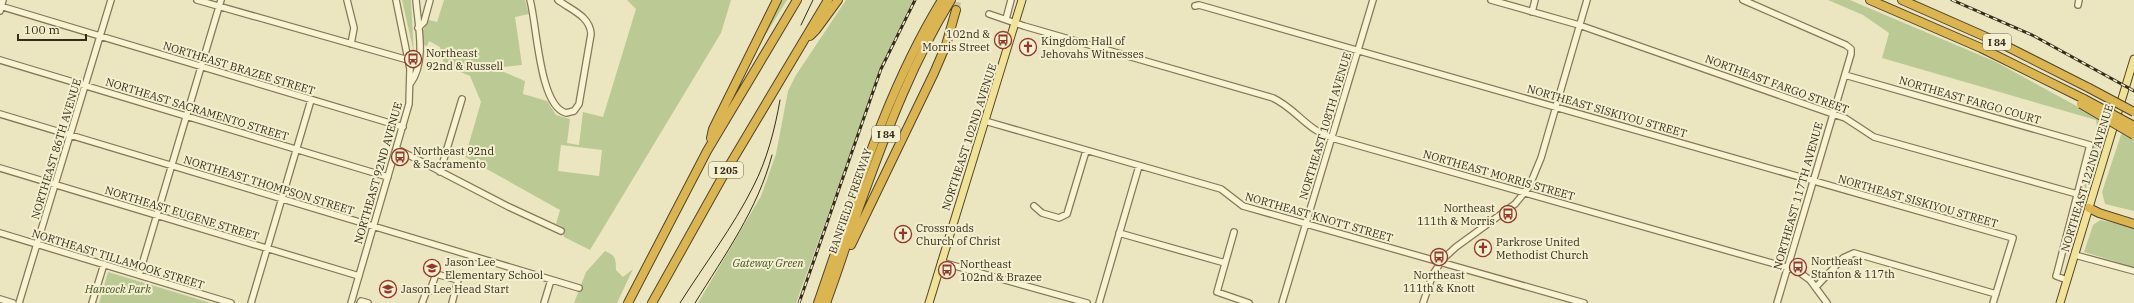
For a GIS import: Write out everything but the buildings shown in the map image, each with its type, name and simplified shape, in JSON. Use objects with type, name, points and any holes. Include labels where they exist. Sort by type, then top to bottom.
[{"type":"highway","points":[[707,151],[713,129],[777,0]]},
{"type":"highway","name":"I 205","points":[[628,303],[707,151],[796,0]]},
{"type":"highway","name":"I 205","points":[[652,303],[723,176],[828,0]]},
{"type":"highway","points":[[805,40],[816,30],[838,0]]},
{"type":"highway","points":[[922,32],[925,19],[936,0]]},
{"type":"highway","name":"BANFIELD FREEWAY","points":[[818,303],[880,128],[899,80],[922,32],[942,0]]},
{"type":"highway","name":"BANFIELD FREEWAY","points":[[826,303],[837,275],[864,192],[905,87],[926,43],[951,0]]},
{"type":"highway","name":"I 84","points":[[1870,0],[1997,56],[2083,101]]},
{"type":"highway","name":"I 84","points":[[1902,0],[1992,39],[2090,88],[2134,112]]},
{"type":"highway","points":[[837,275],[934,73],[946,45],[956,10]]},
{"type":"highway","points":[[2083,101],[2134,126]]},
{"type":"highway","points":[[2083,101],[2134,135]]},
{"type":"highway","points":[[2089,208],[2100,208],[2134,218]]},
{"type":"highway","points":[[2089,208],[2099,213],[2134,224]]},
{"type":"main road","name":"NORTHEAST 102ND AVENUE","points":[[929,303],[1022,0]]},
{"type":"main road","name":"NORTHEAST 122ND AVENUE","points":[[2060,303],[2134,59]]},
{"type":"street","points":[[0,8],[3,0]]},
{"type":"street","name":"NORTHEAST 86TH AVENUE","points":[[19,303],[111,0]]},
{"type":"street","points":[[197,0],[408,60]]},
{"type":"street","points":[[139,276],[221,0]]},
{"type":"street","points":[[347,0],[353,23],[351,44]]},
{"type":"street","name":"NORTHEAST 92ND AVENUE","points":[[351,303],[409,104],[410,84],[408,60],[396,0]]},
{"type":"street","points":[[410,84],[417,75],[418,69],[416,0]]},
{"type":"street","points":[[418,28],[424,22],[430,0]]},
{"type":"street","points":[[530,0],[546,87],[556,108],[566,113],[574,110],[579,104],[591,30],[584,18],[558,0]]},
{"type":"street","points":[[1006,19],[1012,0]]},
{"type":"street","name":"NORTHEAST 108TH AVENUE","points":[[1282,303],[1373,0]]},
{"type":"street","name":"NORTHEAST FARGO STREET","points":[[1491,0],[1579,25],[1845,118],[1874,137],[2077,194]]},
{"type":"street","points":[[1532,12],[1535,0]]},
{"type":"street","points":[[1423,303],[1430,280],[1440,262],[1456,247],[1510,208],[1525,193],[1538,168],[1587,0]]},
{"type":"street","name":"NORTHEAST 117TH AVENUE","points":[[1743,0],[1846,44],[1851,49],[1845,75],[1777,303]]},
{"type":"street","name":"NORTHEAST SISKIYOU STREET","points":[[1195,6],[1199,5],[2013,238],[1996,294]]},
{"type":"street","name":"NORTHEAST BRAZEE STREET","points":[[0,8],[201,66],[403,127]]},
{"type":"street","name":"NORTHEAST MORRIS STREET","points":[[989,14],[1273,98],[1283,103],[1316,131],[1332,138],[1788,268],[1806,276],[1827,303]]},
{"type":"street","name":"NORTHEAST SACRAMENTO STREET","points":[[0,60],[388,177]]},
{"type":"street","name":"NORTHEAST FARGO COURT","points":[[1845,75],[2090,144],[2077,194]]},
{"type":"street","points":[[440,172],[462,98]]},
{"type":"street","points":[[251,303],[312,100]]},
{"type":"street","name":"NORTHEAST THOMPSON STREET","points":[[0,114],[579,288]]},
{"type":"street","name":"NORTHEAST KNOTT STREET","points":[[985,121],[1221,189],[1243,206],[1584,303]]},
{"type":"street","points":[[396,149],[561,231]]},
{"type":"street","points":[[1034,206],[1042,213],[1059,218],[1065,216],[1068,212],[1086,151]]},
{"type":"street","points":[[1099,303],[1139,166]]},
{"type":"street","name":"NORTHEAST EUGENE STREET","points":[[0,168],[359,276]]},
{"type":"street","points":[[2067,280],[2056,276],[2056,272],[2077,194]]},
{"type":"street","points":[[1234,232],[1217,292],[1249,303]]},
{"type":"street","name":"NORTHEAST TILLAMOOK STREET","points":[[0,233],[104,264],[220,302],[231,303]]},
{"type":"street","points":[[1119,233],[1225,263]]},
{"type":"street","points":[[1816,287],[1843,258],[1854,253],[1996,294],[1993,303]]},
{"type":"street","points":[[2075,255],[2134,272]]},
{"type":"street","points":[[941,262],[1087,303]]},
{"type":"street","points":[[92,303],[104,264]]},
{"type":"street","points":[[422,303],[427,290],[430,291],[436,274],[458,280],[452,303]]},
{"type":"street","points":[[544,303],[551,280]]},
{"type":"street","points":[[0,299],[13,303]]},
{"type":"street","points":[[360,303],[360,301],[368,303]]},
{"type":"green space","points":[[402,0],[411,0],[414,52]]},
{"type":"green space","points":[[444,0],[525,0],[529,14],[515,17],[522,65],[503,67],[504,72],[525,81],[523,94],[547,101],[556,115],[570,119],[567,143],[579,145],[583,112],[603,117],[636,9],[627,0],[731,0],[721,33],[590,250],[564,237],[561,226],[556,224],[560,210],[465,157],[481,102],[470,76],[444,65],[440,47],[429,41],[427,46],[423,45],[423,30],[429,20],[437,22]],"holes":[[[561,145],[602,150],[599,176],[558,171]]]},
{"type":"green space","points":[[781,0],[787,0],[761,42]]},
{"type":"green space","name":"Gateway Green","points":[[846,0],[913,0],[885,57],[796,303],[698,303],[761,196],[776,154],[788,91],[796,75]]},
{"type":"green space","points":[[1828,0],[1850,0],[1996,62],[2106,122],[2100,138],[2095,136],[2097,127],[2096,120],[1882,58],[1889,33],[1863,15]]},
{"type":"green space","points":[[2122,132],[2134,139],[2134,211],[2105,204],[2102,192]]},
{"type":"green space","points":[[2095,138],[2101,140],[2060,273],[2059,271]]},
{"type":"green space","points":[[2100,220],[2134,227],[2134,267],[2084,252],[2093,225]]},
{"type":"green space","points":[[605,251],[611,254],[614,258],[616,270],[623,277],[633,269],[617,303],[574,303],[586,272]]},
{"type":"green space","name":"Hancock Park","points":[[108,272],[211,303],[99,303]]},
{"type":"tunnel","points":[[956,10],[957,0]]},
{"type":"tram line","points":[[801,25],[813,0]]},
{"type":"tram line","points":[[680,303],[745,202],[758,177],[770,144],[780,100]]},
{"type":"tram line","points":[[695,303],[739,232],[749,213],[766,175],[772,155]]},
{"type":"railway","points":[[799,303],[881,69],[915,0]]},
{"type":"railway","points":[[1952,0],[2034,36],[2134,91]]},
{"type":"place","name":"102nd & Morris Street","points":[[1003,40]]},
{"type":"place","name":"Kingdom Hall of Jehovahs Witnesses","points":[[1028,47]]},
{"type":"place","name":"Northeast 92nd & Russell","points":[[413,59]]},
{"type":"place","name":"Northeast 92nd & Sacramento","points":[[400,157]]},
{"type":"place","name":"Northeast 111th & Morris","points":[[1508,214]]},
{"type":"place","name":"Crossroads Church of Christ","points":[[903,234]]},
{"type":"place","name":"Parkrose United Methodist Church","points":[[1483,248]]},
{"type":"place","name":"Northeast 111th & Knott","points":[[1439,257]]},
{"type":"place","name":"Northeast Stanton & 117th","points":[[1798,267]]},
{"type":"place","name":"Jason Lee Elementary School","points":[[432,268]]},
{"type":"place","name":"Northeast 102nd & Brazee","points":[[947,270]]},
{"type":"place","name":"Jason Lee Head Start","points":[[388,289]]}]
